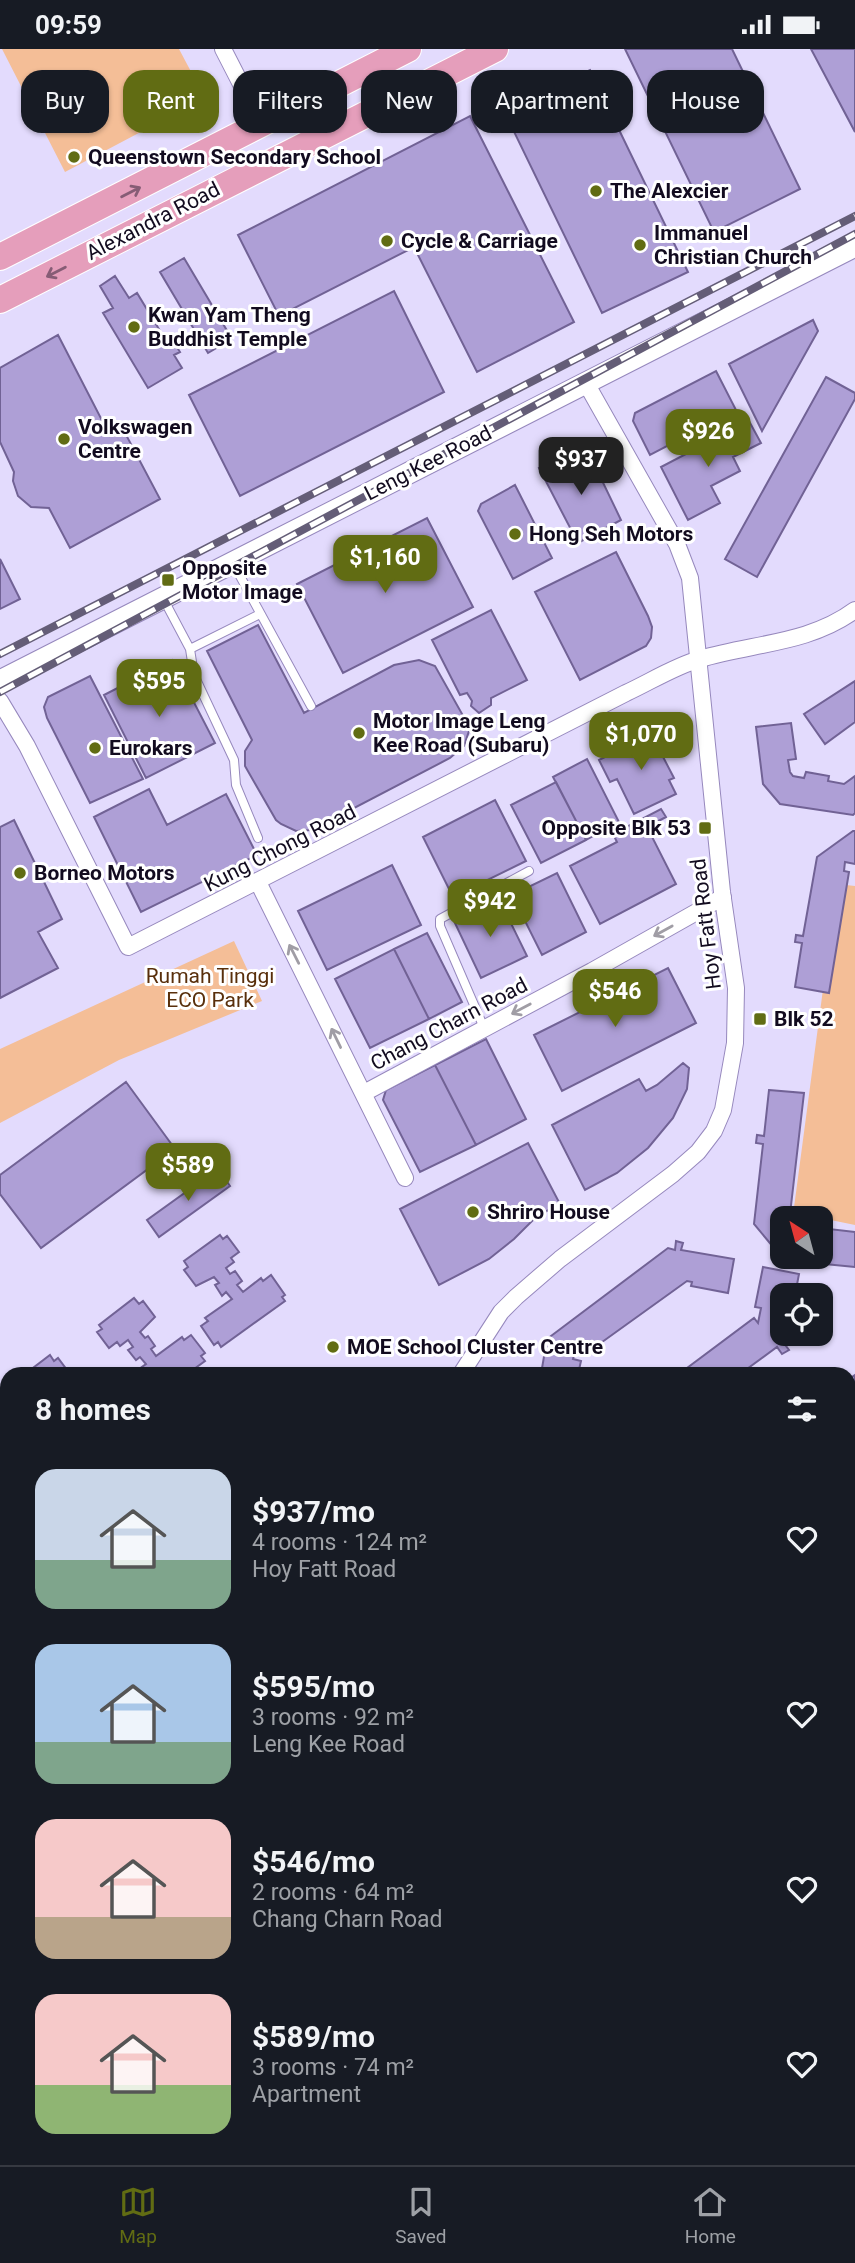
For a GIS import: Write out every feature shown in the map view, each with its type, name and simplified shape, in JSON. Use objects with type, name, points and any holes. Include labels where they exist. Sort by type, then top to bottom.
[{"type":"main road","name":"Alexandra Road","points":[[347,81],[408,49]]},
{"type":"main road","name":"Alexandra Road","points":[[0,300],[495,49]]},
{"type":"main road","name":"Alexandra Road","points":[[0,257],[246,133]]},
{"type":"main road","points":[[88,213],[105,246]]},
{"type":"street","points":[[223,49],[234,70]]},
{"type":"street","name":"Leng Kee Road","points":[[0,681],[855,246]]},
{"type":"street","name":"Hoy Fatt Road","points":[[465,1367],[502,1312],[516,1297],[560,1259],[698,1152],[714,1131],[729,1087],[735,1043],[736,988],[723,897],[690,577],[681,553],[586,383]]},
{"type":"street","name":"Kung Chong Road","points":[[0,701],[27,746],[128,947],[626,693],[698,659],[803,637],[825,629],[855,610]]},
{"type":"street","name":"Chang Charn Road","points":[[258,882],[364,1093],[592,971],[723,897]]},
{"type":"street","points":[[364,1093],[405,1178]]},
{"type":"lane","points":[[233,562],[311,706]]},
{"type":"lane","points":[[163,598],[190,649],[194,675],[234,759],[236,785],[258,838]]},
{"type":"lane","points":[[190,649],[260,614]]},
{"type":"lane","points":[[484,1028],[440,926],[440,919],[529,871]]},
{"type":"green space","points":[[2,49],[179,49],[190,70],[123,70],[123,133],[139,133],[65,172],[45,133],[109,133],[109,70],[21,70],[21,86]]},
{"type":"green space","points":[[837,884],[855,886],[855,1225],[833,1220],[833,1206],[794,1206]]},
{"type":"green space","name":"Rumah Tinggi ECO Park","points":[[234,941],[262,1001],[119,1060],[0,1123],[0,1049]]},
{"type":"building","points":[[625,49],[732,49],[742,70],[647,70],[647,94]]},
{"type":"building","points":[[811,49],[855,49],[855,132]]},
{"type":"building","points":[[764,115],[800,189],[714,232],[666,133],[764,133]]},
{"type":"building","name":"Cycle & Carriage","points":[[470,116],[471,133],[479,133],[574,322],[477,372],[414,247],[279,316],[238,235],[437,133],[457,133],[457,123]]},
{"type":"building","name":"The Alexcier","points":[[515,133],[621,133],[688,272],[602,313]]},
{"type":"building","points":[[184,258],[232,339],[208,353],[160,272]]},
{"type":"building","name":"Kwan Yam Theng Buddhist Temple","points":[[115,276],[129,298],[137,293],[168,344],[173,341],[180,352],[174,355],[182,368],[148,388],[103,313],[113,308],[100,286]]},
{"type":"building","points":[[394,291],[444,392],[240,496],[189,395]]},
{"type":"building","points":[[813,320],[818,331],[762,431],[729,364]]},
{"type":"building","name":"Volkswagen Centre","points":[[58,335],[110,436],[123,429],[160,499],[70,548],[49,508],[31,507],[18,496],[13,481],[14,472],[0,442],[0,368]]},
{"type":"building","points":[[716,371],[736,410],[650,455],[633,421],[635,413]]},
{"type":"building","points":[[826,377],[855,393],[855,399],[757,577],[725,559]]},
{"type":"building","points":[[749,421],[761,443],[733,457],[740,471],[711,486],[720,503],[688,520],[661,467]]},
{"type":"building","points":[[565,456],[596,468],[621,520],[578,543],[539,468]]},
{"type":"building","name":"Hong Seh Motors","points":[[515,485],[552,558],[513,579],[478,511],[481,504]]},
{"type":"building","points":[[427,518],[473,607],[343,673],[297,584]]},
{"type":"building","points":[[616,552],[648,616],[652,627],[651,638],[646,646],[580,680],[535,592]]},
{"type":"building","points":[[0,559],[20,599],[0,609]]},
{"type":"building","points":[[491,610],[527,680],[491,698],[491,705],[479,713],[471,706],[472,701],[467,693],[460,695],[432,640]]},
{"type":"building","name":"Motor Image Leng Kee Road (Subaru)","points":[[258,625],[304,713],[394,665],[419,660],[435,666],[470,728],[464,746],[450,758],[312,830],[296,831],[281,824],[276,820],[245,766],[245,751],[252,740],[207,651]]},
{"type":"building","points":[[172,660],[215,743],[146,778],[104,695]]},
{"type":"building","name":"Eurokars","points":[[90,676],[143,779],[90,803],[44,707],[48,697]]},
{"type":"building","points":[[855,681],[855,722],[825,744],[804,714]]},
{"type":"building","points":[[791,723],[796,759],[788,760],[790,772],[793,776],[804,778],[806,772],[829,776],[828,781],[844,784],[855,776],[853,815],[780,804],[763,784],[756,727]]},
{"type":"building","points":[[656,731],[665,751],[661,753],[674,778],[669,780],[676,794],[634,814],[617,779],[610,782],[599,760]]},
{"type":"building","points":[[587,759],[619,822],[586,840],[553,777]]},
{"type":"building","points":[[556,782],[586,840],[541,863],[511,805]]},
{"type":"building","points":[[149,789],[167,825],[226,794],[257,855],[141,912],[94,817]]},
{"type":"building","points":[[495,800],[526,861],[453,897],[423,837]]},
{"type":"building","points":[[661,809],[666,817],[647,827],[676,884],[600,924],[570,866],[617,842],[613,834]]},
{"type":"building","name":"Borneo Motors","points":[[14,820],[62,919],[38,932],[58,968],[0,998],[0,827]]},
{"type":"building","points":[[853,831],[855,864],[845,862],[844,871],[849,872],[829,993],[795,987],[802,943],[795,942],[796,935],[803,936],[817,857]]},
{"type":"building","points":[[392,865],[421,925],[327,970],[298,911]]},
{"type":"building","points":[[557,873],[586,932],[542,955],[512,895]]},
{"type":"building","points":[[499,899],[527,956],[481,978],[454,921]]},
{"type":"building","points":[[427,933],[462,1002],[429,1019],[394,949]]},
{"type":"building","points":[[394,949],[429,1019],[370,1048],[335,979]]},
{"type":"building","points":[[668,968],[696,1023],[562,1091],[534,1035]]},
{"type":"building","points":[[486,1039],[526,1119],[476,1145],[435,1065]]},
{"type":"building","points":[[683,1063],[689,1068],[687,1089],[673,1118],[648,1148],[617,1173],[585,1190],[552,1125],[639,1079],[646,1091]]},
{"type":"building","points":[[435,1065],[476,1145],[420,1172],[383,1100],[386,1090]]},
{"type":"building","points":[[126,1082],[175,1149],[41,1248],[0,1194],[0,1175]]},
{"type":"building","points":[[769,1090],[804,1093],[791,1206],[770,1206],[770,1243],[754,1224],[763,1144],[756,1143],[757,1135],[764,1136]]},
{"type":"building","name":"Shriro House","points":[[528,1143],[560,1204],[537,1216],[489,1259],[439,1285],[400,1209]]},
{"type":"building","points":[[218,1169],[230,1186],[159,1237],[147,1220]]},
{"type":"building","points":[[833,1229],[855,1232],[855,1267],[833,1265]]},
{"type":"building","points":[[220,1235],[223,1239],[227,1236],[239,1252],[231,1258],[234,1262],[226,1268],[230,1274],[235,1271],[242,1281],[237,1285],[243,1292],[261,1278],[263,1281],[271,1275],[285,1295],[282,1297],[285,1301],[221,1347],[218,1342],[214,1345],[201,1326],[208,1321],[205,1318],[232,1299],[226,1292],[222,1296],[215,1285],[219,1283],[214,1277],[196,1286],[184,1270],[188,1267],[184,1261]]},
{"type":"building","points":[[676,1241],[683,1243],[681,1250],[734,1259],[728,1293],[691,1286],[692,1282],[687,1281],[591,1350],[587,1346],[574,1355],[573,1359],[581,1361],[580,1367],[542,1367],[547,1339],[668,1248],[675,1250]]},
{"type":"building","points":[[763,1267],[799,1274],[797,1283],[770,1283],[770,1346],[786,1346],[789,1350],[782,1354],[777,1347],[750,1367],[688,1367],[754,1318],[758,1323],[761,1308],[755,1307]]},
{"type":"building","points":[[134,1298],[139,1304],[143,1301],[155,1317],[140,1332],[145,1338],[148,1336],[155,1346],[151,1349],[156,1356],[182,1337],[184,1340],[191,1335],[205,1353],[201,1356],[205,1361],[197,1367],[142,1367],[146,1364],[140,1357],[136,1360],[128,1350],[133,1347],[128,1340],[120,1346],[117,1342],[109,1348],[97,1332],[102,1329],[99,1325]]},
{"type":"building","points":[[50,1355],[54,1361],[58,1358],[65,1367],[34,1367]]},
{"type":"railway","points":[[0,654],[855,216]]},
{"type":"railway","points":[[0,692],[855,234]]},
{"type":"place","name":"Queenstown Secondary School","points":[[74,157]]},
{"type":"place","name":"The Alexcier","points":[[596,191]]},
{"type":"place","name":"Cycle & Carriage","points":[[387,241]]},
{"type":"place","name":"Immanuel Christian Church","points":[[640,245]]},
{"type":"place","name":"Kwan Yam Theng Buddhist Temple","points":[[134,327]]},
{"type":"place","name":"Volkswagen Centre","points":[[64,439]]},
{"type":"place","name":"Hong Seh Motors","points":[[515,534]]},
{"type":"place","name":"Opposite Motor Image","points":[[168,580]]},
{"type":"place","name":"Motor Image Leng Kee Road (Subaru)","points":[[359,733]]},
{"type":"place","name":"Eurokars","points":[[95,748]]},
{"type":"place","name":"Opposite Blk 53","points":[[705,828]]},
{"type":"place","name":"Borneo Motors","points":[[20,873]]},
{"type":"place","name":"Blk 52","points":[[760,1019]]},
{"type":"place","name":"Shriro House","points":[[473,1212]]},
{"type":"place","name":"MOE School Cluster Centre","points":[[333,1347]]}]
